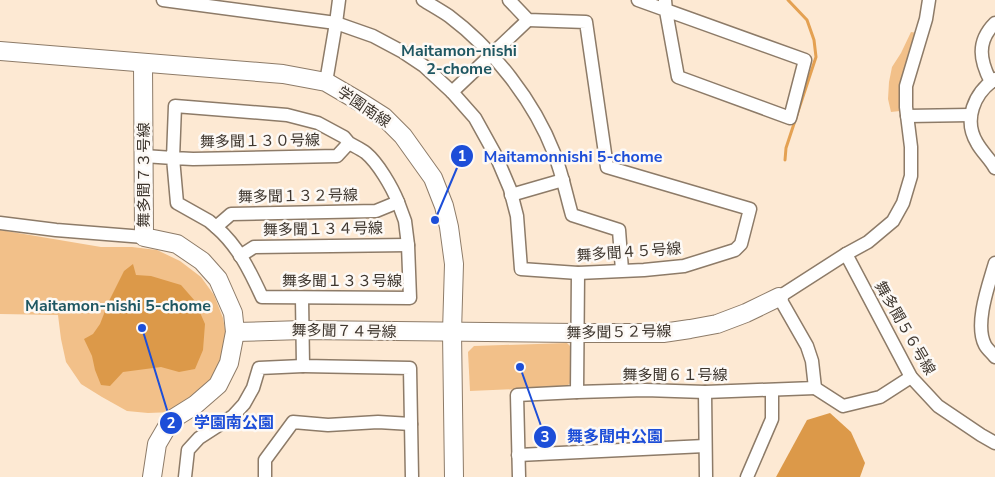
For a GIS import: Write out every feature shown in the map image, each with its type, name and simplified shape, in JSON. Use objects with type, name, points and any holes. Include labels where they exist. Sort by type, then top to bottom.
[{"type":"street","name":"舞多聞４５号線","points":[[163,0],[336,23],[373,36],[424,66],[452,92],[475,118],[496,156],[517,216],[521,269],[578,273],[684,266],[734,250],[741,244],[750,209],[607,167],[586,22],[528,20]]},
{"type":"street","points":[[326,82],[339,0]]},
{"type":"street","points":[[423,0],[448,15],[492,54],[533,109],[554,152],[572,215],[620,230],[622,270]]},
{"type":"street","points":[[452,92],[528,20],[509,0]]},
{"type":"street","points":[[638,0],[666,5],[805,60],[790,118],[678,77],[666,5]]},
{"type":"street","points":[[911,377],[880,397],[843,406],[815,388],[812,361],[807,346],[779,297],[868,242],[893,221],[903,203],[912,176],[906,86],[926,19],[929,0]]},
{"type":"street","points":[[995,23],[984,40],[981,56],[985,70],[993,80],[979,93],[970,115],[972,132],[977,143],[995,168]]},
{"type":"street","name":"学園南線","points":[[0,51],[283,74],[326,82],[384,118],[404,136],[433,178],[444,206],[449,227],[454,264],[452,332],[454,477]]},
{"type":"street","name":"舞多聞７３号線","points":[[143,63],[144,236],[177,244],[202,261],[218,280],[232,313],[235,332],[228,364],[218,386],[196,405],[171,420],[158,444],[152,477]]},
{"type":"street","name":"舞多聞１３０号線","points":[[144,156],[173,158],[193,159],[337,156],[349,142],[344,137],[318,123],[286,115],[175,106],[173,158]]},
{"type":"street","points":[[907,116],[970,115]]},
{"type":"street","points":[[349,142],[367,154],[382,172],[394,190],[398,202]]},
{"type":"street","points":[[173,158],[177,203],[216,227]]},
{"type":"street","points":[[511,195],[563,180]]},
{"type":"street","name":"舞多聞１３２号線","points":[[216,227],[231,214],[376,211],[398,202]]},
{"type":"street","name":"舞多聞１３３号線","points":[[216,227],[226,236],[246,263],[262,298],[410,298],[408,244],[398,202]]},
{"type":"street","points":[[0,223],[56,230],[144,236]]},
{"type":"street","name":"舞多聞１３４号線","points":[[240,256],[254,246],[408,244]]},
{"type":"street","name":"舞多聞５６号線","points":[[846,254],[911,377],[938,406],[995,443]]},
{"type":"street","points":[[995,262],[981,319],[981,332],[984,344],[995,357]]},
{"type":"street","points":[[577,392],[578,273]]},
{"type":"street","name":"舞多聞５２号線","points":[[452,332],[663,333],[717,324],[779,297]]},
{"type":"street","points":[[302,298],[303,366]]},
{"type":"street","name":"舞多聞７４号線","points":[[235,332],[303,330],[452,332]]},
{"type":"street","points":[[184,477],[188,450],[199,438],[233,416],[244,404],[253,388],[259,368],[303,366],[410,368],[412,477]]},
{"type":"street","name":"舞多聞６１号線","points":[[519,477],[517,395],[645,390],[705,392],[815,388]]},
{"type":"street","points":[[748,477],[772,419],[772,391]]},
{"type":"street","points":[[705,392],[706,477]]},
{"type":"street","points":[[265,477],[265,460],[292,422],[328,425],[378,422],[411,424]]},
{"type":"street","points":[[518,455],[705,446]]},
{"type":"shaded area","points":[[911,32],[918,33],[900,111],[891,112],[888,99],[892,67]]},
{"type":"shaded area","points":[[0,230],[101,247],[132,247],[157,250],[180,261],[201,277],[214,295],[223,318],[227,340],[221,363],[210,381],[193,398],[173,412],[148,413],[127,411],[81,384],[66,362],[58,315],[0,314]]},
{"type":"shaded area","points":[[133,264],[136,275],[151,276],[181,285],[195,301],[205,324],[203,350],[195,369],[179,372],[161,367],[123,372],[110,386],[101,385],[92,356],[84,339],[93,334],[100,324],[124,271]]},
{"type":"shaded area","points":[[567,343],[571,347],[572,382],[565,387],[470,391],[468,352],[474,346]]},
{"type":"shaded area","points":[[830,413],[851,432],[865,463],[860,477],[776,477],[807,420]]},
{"type":"waterway","points":[[785,160],[786,148],[816,57],[814,40],[807,20],[788,0]]},
{"type":"place","name":"Maitamonnishi 5-chome","points":[[435,220]]},
{"type":"place","name":"学園南公園","points":[[142,328]]},
{"type":"place","name":"舞多聞中公園","points":[[520,367]]},
{"type":"district","name":"Maitamon-nishi 2-chome","points":[[459,59]]},
{"type":"district","name":"Maitamon-nishi 5-chome","points":[[118,305]]}]
